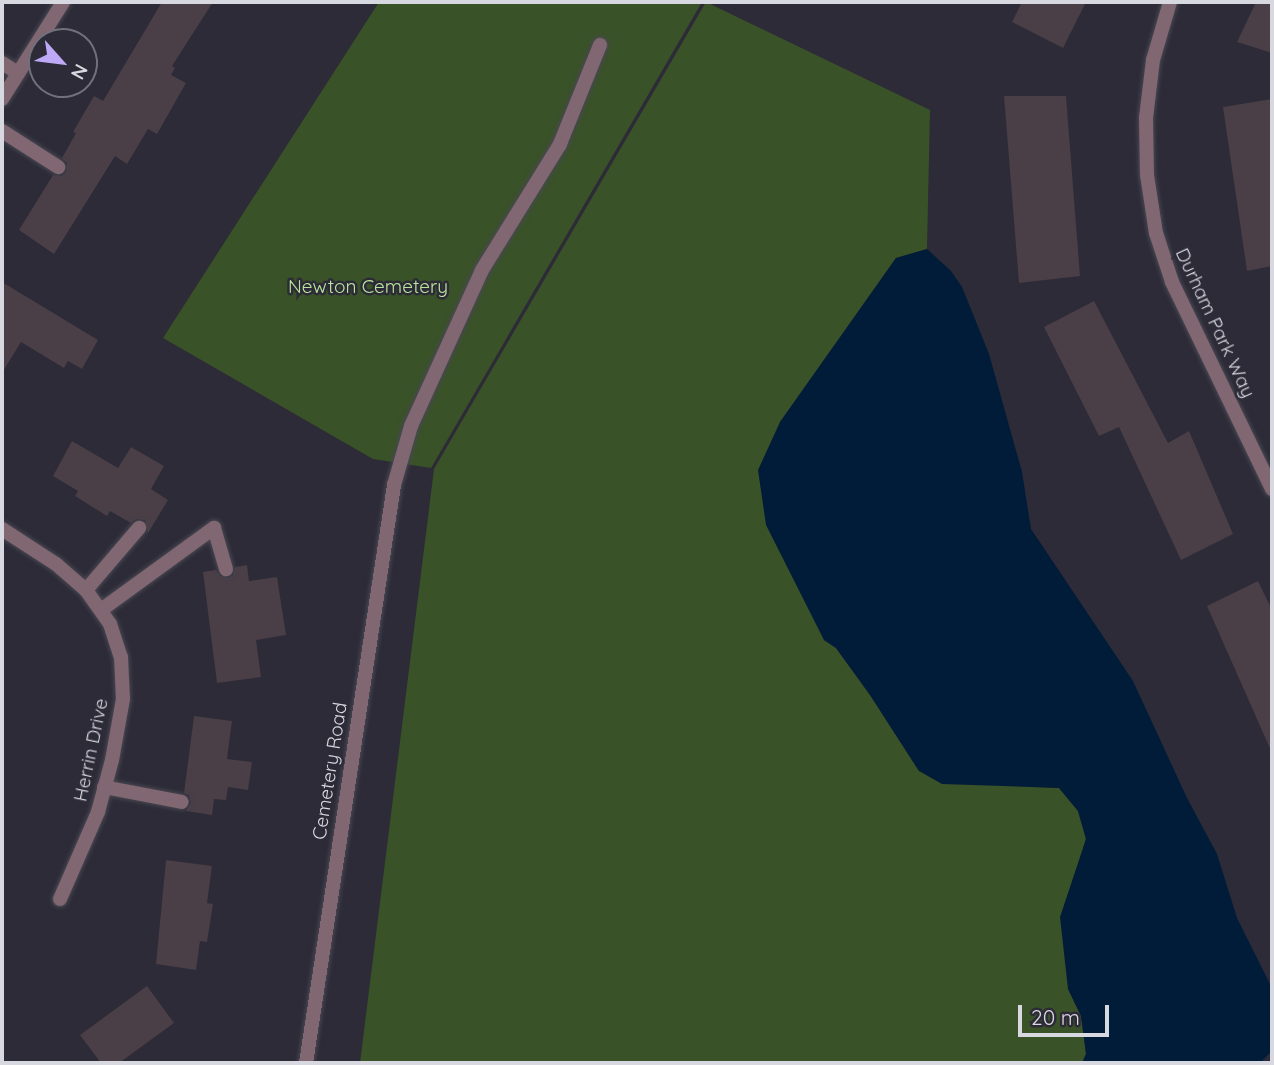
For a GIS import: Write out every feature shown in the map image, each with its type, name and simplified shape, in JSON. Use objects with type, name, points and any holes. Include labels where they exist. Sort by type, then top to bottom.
[{"type":"street","points":[[2,99],[63,2]]},
{"type":"street","name":"Durham Park Way","points":[[1170,2],[1153,60],[1146,118],[1147,176],[1156,233],[1172,282],[1272,489]]},
{"type":"street","name":"Cemetery Road","points":[[306,1063],[394,485],[411,426],[476,282],[560,144],[600,45]]},
{"type":"street","points":[[2,63],[18,73]]},
{"type":"street","points":[[2,131],[58,167]]},
{"type":"street","points":[[86,590],[139,528]]},
{"type":"street","points":[[101,610],[214,528],[226,569]]},
{"type":"street","name":"Herrin Drive","points":[[2,530],[56,565],[86,590],[101,610],[118,646],[124,685],[120,728],[98,812],[60,899]]},
{"type":"street","points":[[104,787],[182,802]]},
{"type":"green space","name":"Newton Cemetery","points":[[379,2],[702,2],[431,468],[373,459],[163,338]]},
{"type":"green space","points":[[706,2],[930,110],[927,249],[896,258],[780,422],[824,640],[836,648],[919,771],[1003,785],[1059,788],[1078,811],[1086,839],[1075,875],[1068,989],[1081,1016],[1086,1054],[1082,1063],[360,1063],[434,469]]},
{"type":"water","points":[[927,249],[951,271],[962,287],[989,354],[1022,472],[1031,529],[1133,681],[1187,798],[1217,854],[1237,918],[1272,988],[1272,1051],[1260,1063],[1082,1063],[1086,1054],[1081,1016],[1068,989],[1060,917],[1086,839],[1078,811],[1059,788],[942,784],[919,771],[836,648],[824,640],[766,525],[758,470],[780,422],[896,258]]},
{"type":"building","points":[[162,2],[213,2],[172,66],[175,68],[171,75],[186,83],[157,134],[148,129],[127,164],[115,156],[54,254],[19,230],[53,175],[62,176],[66,172],[67,163],[62,158],[76,133],[73,132],[93,98],[103,101]]},
{"type":"building","points":[[1022,2],[1086,2],[1063,48],[1012,22]]},
{"type":"building","points":[[1256,2],[1272,2],[1272,53],[1237,42]]},
{"type":"building","points":[[1004,96],[1066,96],[1080,276],[1019,283]]},
{"type":"building","points":[[1272,99],[1272,266],[1247,271],[1223,107]]},
{"type":"building","points":[[2,282],[98,340],[82,369],[68,361],[64,368],[21,342],[2,373]]},
{"type":"building","points":[[1094,301],[1168,443],[1189,431],[1233,534],[1181,560],[1119,427],[1099,436],[1044,327]]},
{"type":"building","points":[[72,441],[118,468],[131,447],[164,466],[151,489],[168,500],[148,533],[145,520],[136,519],[131,523],[110,511],[107,516],[75,496],[78,491],[53,476]]},
{"type":"building","points":[[247,565],[249,581],[277,577],[286,635],[256,640],[261,677],[217,683],[203,572],[216,570],[220,576],[228,578],[233,575],[235,567]]},
{"type":"building","points":[[1258,581],[1272,610],[1272,753],[1207,606]]},
{"type":"building","points":[[194,716],[232,721],[227,759],[252,762],[248,790],[228,787],[226,800],[214,799],[212,815],[186,811],[191,803],[189,795],[184,793]]},
{"type":"building","points":[[166,860],[212,866],[207,903],[213,904],[207,942],[200,941],[196,970],[156,964]]},
{"type":"building","points":[[147,986],[174,1023],[119,1063],[101,1063],[80,1035]]}]
